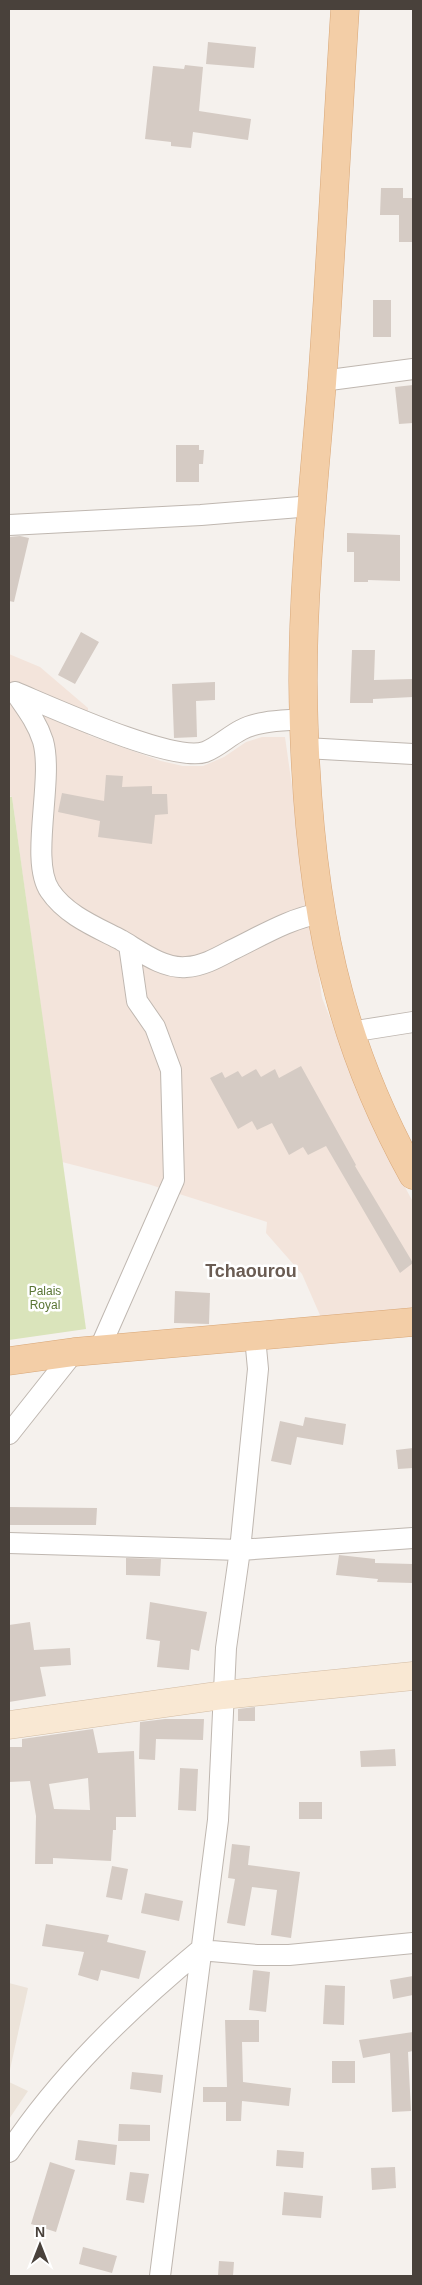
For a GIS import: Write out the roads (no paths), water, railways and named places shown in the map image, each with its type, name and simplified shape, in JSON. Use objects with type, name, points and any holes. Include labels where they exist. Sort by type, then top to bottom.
[{"type":"main road","points":[[344,9],[322,381],[304,638],[305,748],[312,844],[329,954],[350,1032],[385,1118],[413,1176]]},
{"type":"main road","points":[[9,1361],[87,1351],[413,1322]]},
{"type":"street","points":[[322,381],[413,369]]},
{"type":"street","points":[[9,524],[201,515],[312,506]]},
{"type":"street","points":[[12,691],[123,735],[182,753],[206,752],[242,729],[256,725],[304,719]]},
{"type":"street","points":[[12,691],[35,720],[43,743],[46,776],[42,854],[43,874],[49,890],[60,903],[78,917],[162,964],[183,968],[200,966],[294,920],[322,913]]},
{"type":"street","points":[[305,748],[413,754]]},
{"type":"street","points":[[9,1434],[87,1351],[174,1180],[171,1070],[155,1027],[137,1001],[129,945]]},
{"type":"street","points":[[350,1032],[413,1022]]},
{"type":"street","points":[[160,2276],[218,1820],[223,1695],[230,1612],[240,1550],[258,1369],[255,1337]]},
{"type":"street","points":[[9,1543],[240,1550],[413,1538]]},
{"type":"street","points":[[9,1725],[223,1695],[413,1676]]},
{"type":"street","points":[[9,2152],[60,2084],[158,1985],[200,1950],[257,1955],[288,1955],[413,1942]]},
{"type":"district","name":"Tchaourou","points":[[251,1271]]},
{"type":"park label","name":"Palais Royal","points":[[45,1298]]}]
